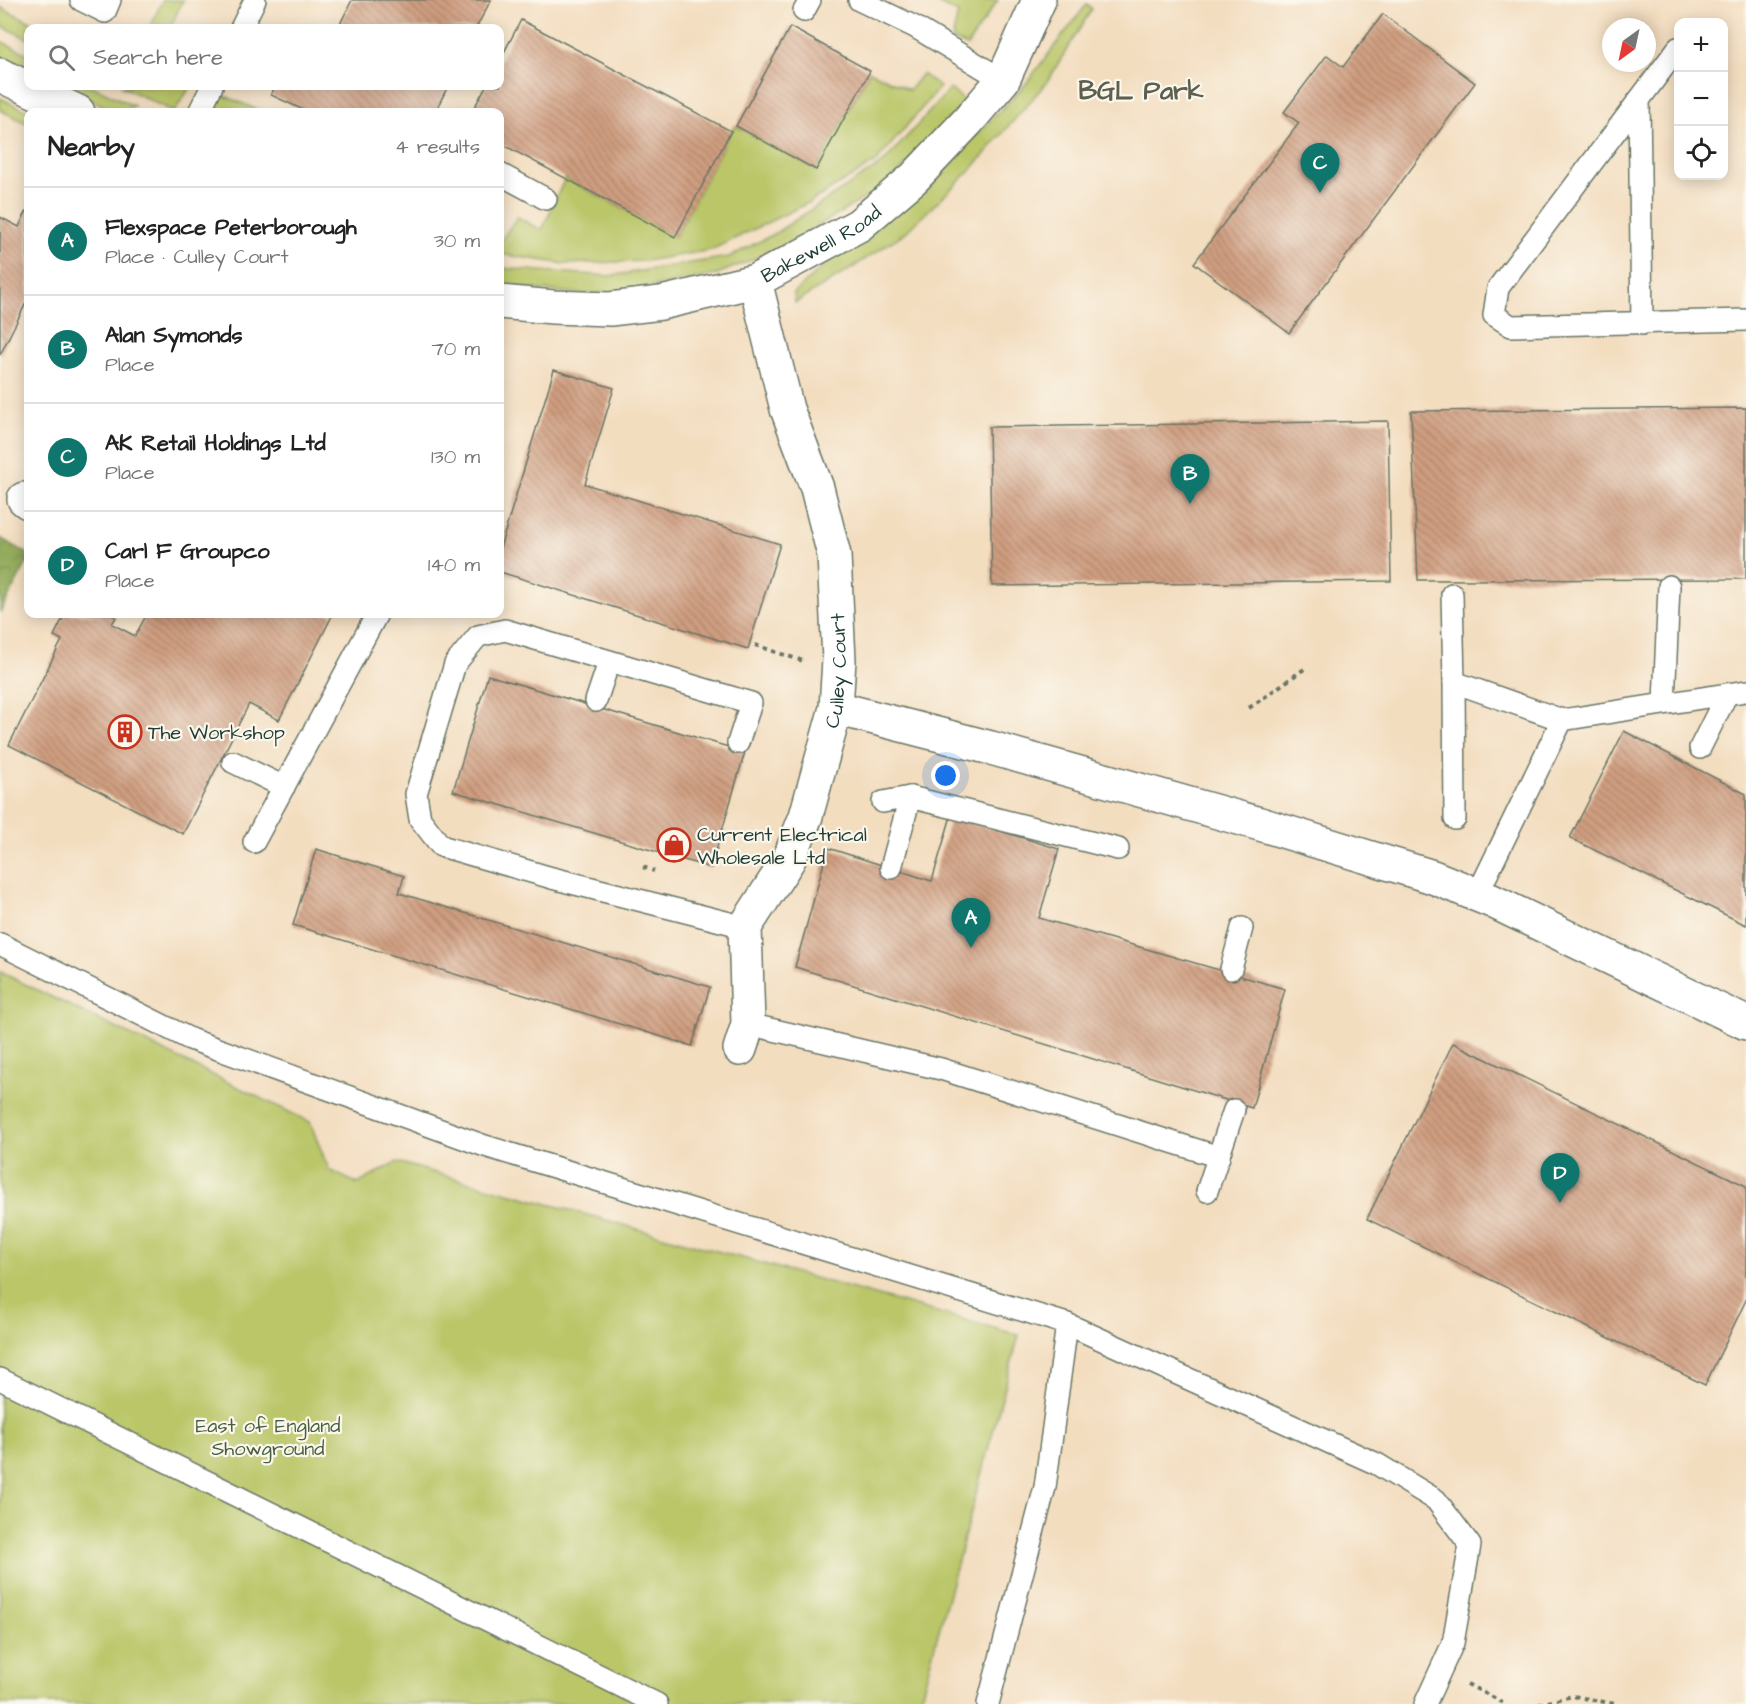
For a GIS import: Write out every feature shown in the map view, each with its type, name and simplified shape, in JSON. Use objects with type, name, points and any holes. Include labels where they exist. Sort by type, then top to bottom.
[{"type":"street","name":"Bakewell Road","points":[[504,302],[610,309],[661,303],[755,282],[859,225],[914,178],[1003,80],[1039,0]]},
{"type":"street","points":[[0,75],[24,86]]},
{"type":"street","points":[[32,90],[70,108]]},
{"type":"street","name":"Culley Court","points":[[745,927],[789,859],[806,816],[836,708],[839,649],[834,555],[817,488],[786,409],[755,282]]},
{"type":"street","points":[[836,708],[991,748],[1260,824],[1433,877],[1477,895],[1746,1023]]},
{"type":"street","points":[[744,1037],[745,927]]},
{"type":"lane","points":[[81,0],[105,12],[110,0]]},
{"type":"lane","points":[[243,24],[255,0]]},
{"type":"lane","points":[[859,0],[915,27],[1003,80]]},
{"type":"lane","points":[[1674,53],[1498,288],[1494,315],[1511,326],[1746,320]]},
{"type":"lane","points":[[201,108],[210,90]]},
{"type":"lane","points":[[1639,100],[1642,324]]},
{"type":"lane","points":[[504,176],[546,199]]},
{"type":"lane","points":[[1665,703],[1669,586]]},
{"type":"lane","points":[[1452,594],[1455,819]]},
{"type":"lane","points":[[254,842],[375,618]]},
{"type":"lane","points":[[738,743],[751,703],[506,630],[478,636],[455,664],[416,794],[420,819],[441,846],[552,878],[745,927]]},
{"type":"lane","points":[[596,701],[609,662]]},
{"type":"lane","points":[[1454,682],[1562,720],[1736,692]]},
{"type":"lane","points":[[1700,748],[1736,692]]},
{"type":"lane","points":[[1477,895],[1562,720]]},
{"type":"lane","points":[[233,762],[284,787]]},
{"type":"lane","points":[[883,802],[910,797],[1118,849]]},
{"type":"lane","points":[[891,868],[910,797]]},
{"type":"lane","points":[[1231,969],[1242,928]]},
{"type":"lane","points":[[0,945],[190,1039],[485,1146],[1067,1324],[1377,1464],[1436,1500],[1470,1545],[1453,1643],[1425,1704]]},
{"type":"lane","points":[[744,1037],[941,1069],[1219,1157]]},
{"type":"lane","points":[[1207,1191],[1234,1110]]},
{"type":"lane","points":[[988,1704],[1045,1487],[1067,1324]]},
{"type":"lane","points":[[0,1380],[657,1704]]},
{"type":"path","points":[[754,645],[803,661]]},
{"type":"path","points":[[1249,708],[1307,667]]},
{"type":"path","points":[[1439,1674],[1470,1685],[1506,1704]]},
{"type":"path","points":[[1539,1704],[1573,1696],[1615,1704]]},
{"type":"green space","points":[[163,0],[183,0],[172,24],[151,24]]},
{"type":"green space","points":[[931,0],[998,0],[967,46],[952,39],[958,13]]},
{"type":"green space","points":[[1087,4],[1092,9],[1046,83],[971,170],[906,232],[795,303],[794,293],[843,248],[958,154],[1024,86]]},
{"type":"green space","points":[[0,7],[35,24],[24,24],[24,37],[0,25]]},
{"type":"green space","points":[[0,41],[24,52],[24,68],[0,56]]},
{"type":"green space","points":[[870,71],[909,90],[922,74],[940,87],[876,162],[810,202],[711,250],[645,261],[565,264],[504,255],[504,236],[517,217],[542,230],[565,178],[675,237],[731,131],[736,126],[816,170]]},
{"type":"green space","points":[[950,89],[966,101],[887,185],[785,246],[715,275],[622,292],[582,294],[504,286],[504,268],[609,276],[729,257],[774,234],[883,163]]},
{"type":"green space","points":[[70,90],[100,90],[134,106],[108,108]]},
{"type":"green space","points":[[129,90],[188,90],[177,108],[166,108]]},
{"type":"green space","points":[[215,92],[253,108],[209,108]]},
{"type":"green space","points":[[0,98],[24,109],[24,122],[0,110]]},
{"type":"green space","points":[[0,538],[24,552],[24,568],[0,613]]},
{"type":"green space","name":"East of England Showground","points":[[0,972],[310,1122],[329,1170],[358,1184],[397,1162],[1019,1335],[919,1704],[0,1704]]},
{"type":"building","points":[[352,0],[491,0],[478,24],[340,24]]},
{"type":"building","points":[[1383,14],[1475,83],[1289,333],[1194,263],[1299,123],[1284,112],[1327,55],[1343,67]]},
{"type":"building","points":[[521,20],[731,131],[675,237],[504,145],[504,108],[474,108],[484,90],[504,90],[504,52]]},
{"type":"building","points":[[790,27],[870,71],[816,170],[736,126]]},
{"type":"building","points":[[273,90],[446,90],[437,108],[299,108],[271,95]]},
{"type":"building","points":[[24,216],[24,307],[0,355],[0,217],[19,227]]},
{"type":"building","points":[[554,370],[614,388],[585,484],[780,544],[748,649],[504,573],[504,535]]},
{"type":"building","points":[[1746,408],[1746,579],[1418,580],[1411,411]]},
{"type":"building","points":[[1388,421],[1391,581],[992,586],[989,427]]},
{"type":"building","name":"The Workshop","points":[[63,618],[115,618],[112,624],[135,636],[145,618],[331,618],[279,720],[249,704],[183,834],[9,745],[62,640],[54,636]]},
{"type":"building","points":[[488,675],[745,752],[711,868],[453,791]]},
{"type":"building","points":[[1624,731],[1746,794],[1746,925],[1570,838]]},
{"type":"building","points":[[951,816],[1059,849],[1039,918],[1285,989],[1252,1108],[795,967],[828,848],[932,881]]},
{"type":"building","points":[[316,849],[404,876],[399,893],[710,987],[692,1046],[293,925]]},
{"type":"building","points":[[1453,1043],[1746,1186],[1746,1300],[1705,1385],[1367,1219]]},
{"type":"place","name":"AK Retail Holdings Ltd","points":[[1320,193]]},
{"type":"place","name":"Alan Symonds","points":[[1190,504]]},
{"type":"place","name":"The Workshop","points":[[125,732]]},
{"type":"place","name":"Current Electrical Wholesale Ltd","points":[[674,845]]},
{"type":"place","name":"Flexspace Peterborough","points":[[971,948]]},
{"type":"place","name":"Carl F Groupco","points":[[1560,1203]]},
{"type":"district","name":"BGL Park","points":[[1141,90]]}]
